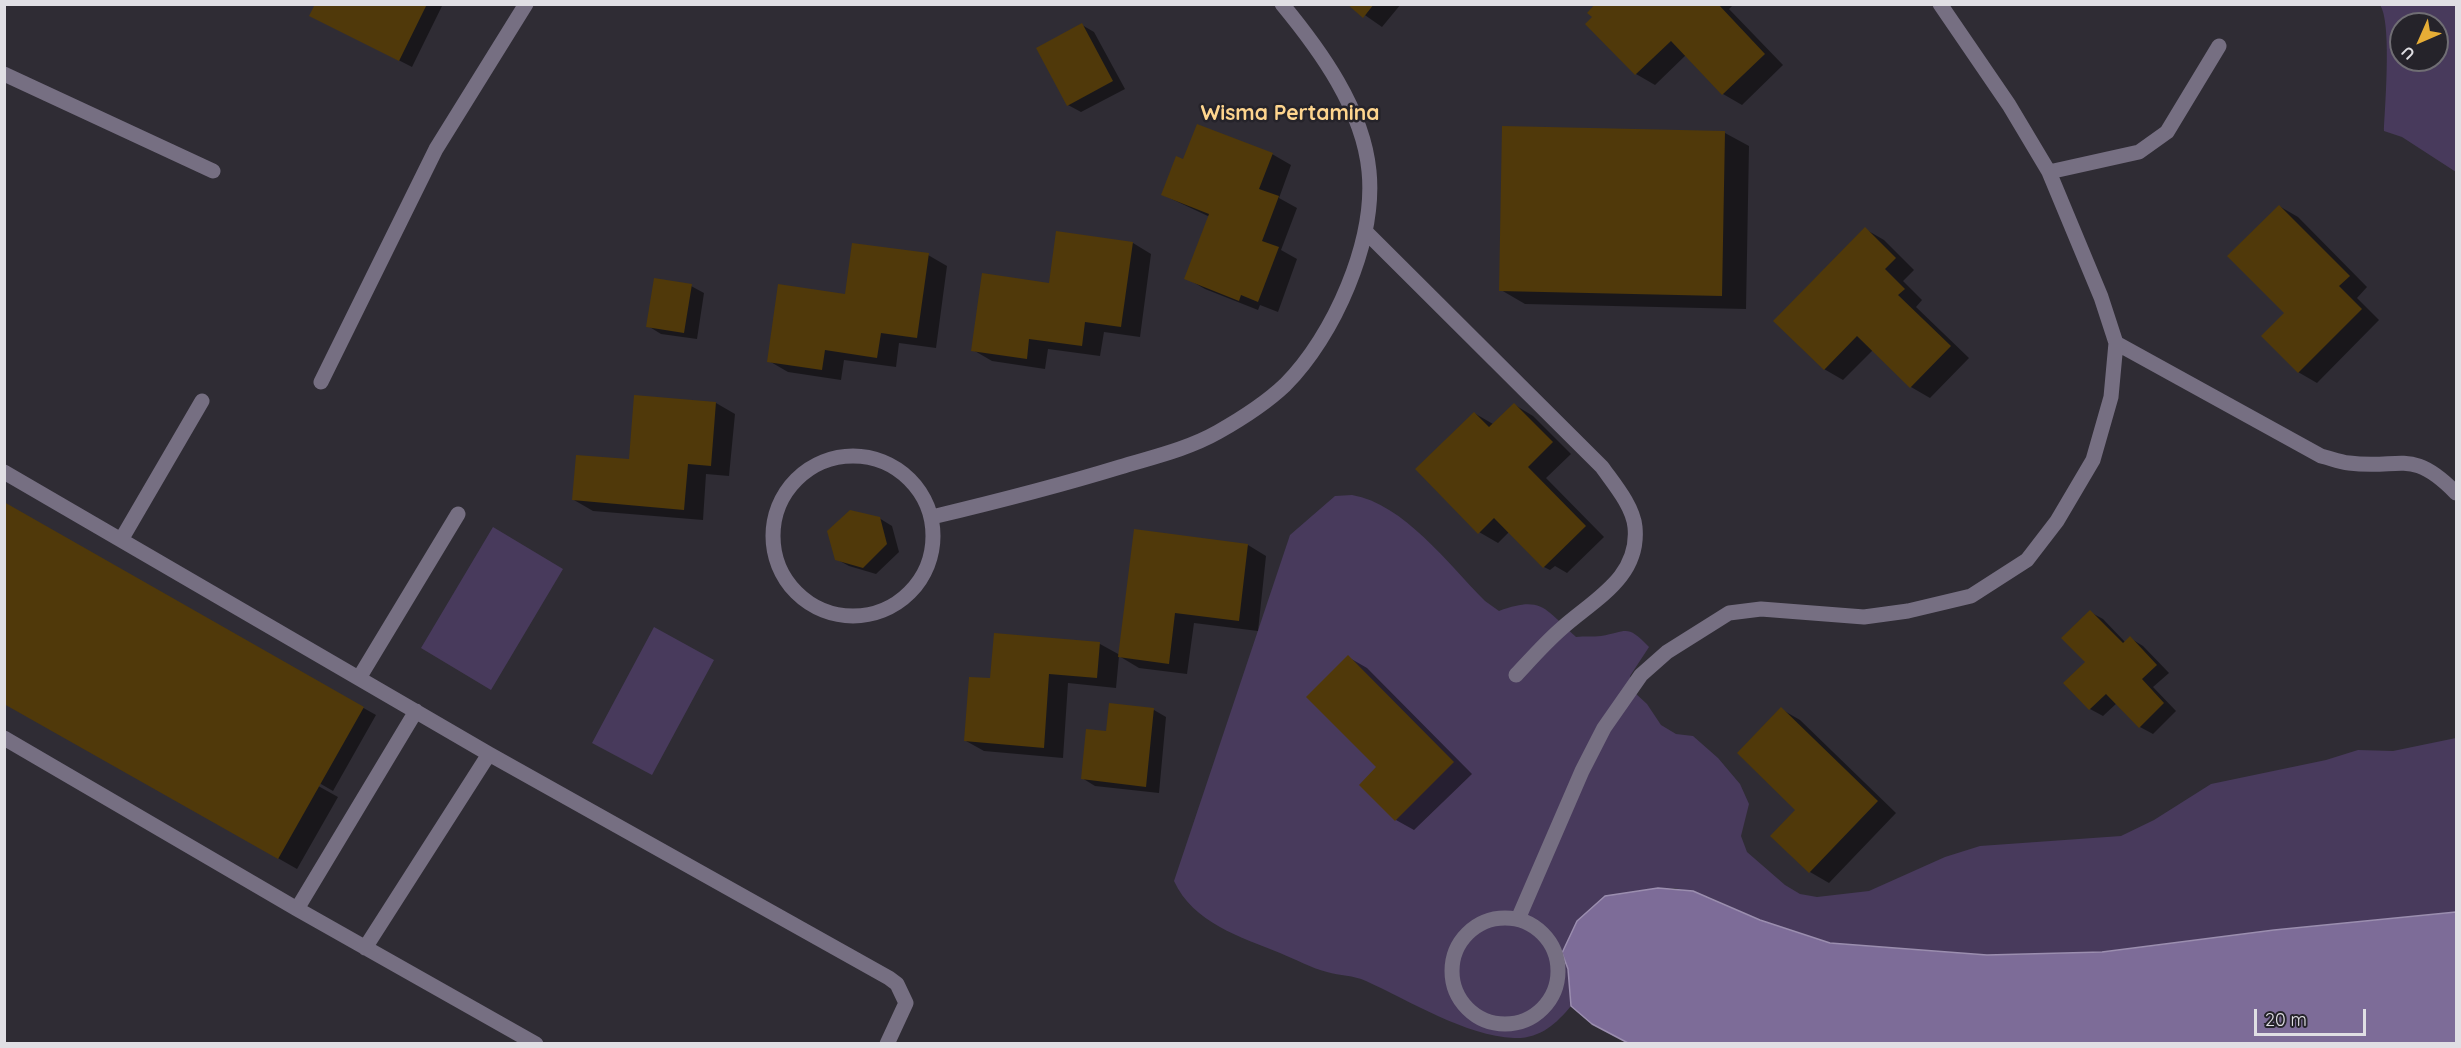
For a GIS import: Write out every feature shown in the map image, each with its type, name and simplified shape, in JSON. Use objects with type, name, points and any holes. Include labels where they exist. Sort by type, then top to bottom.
[{"type":"street","points":[[321,382],[436,149],[525,4]]},
{"type":"street","points":[[932,517],[1033,493],[1171,452],[1216,433],[1252,410],[1284,385],[1307,357],[1332,316],[1353,271],[1366,232],[1369,171],[1351,110],[1334,74],[1314,43],[1282,4]]},
{"type":"street","points":[[1518,919],[1577,782],[1604,728],[1641,675],[1667,652],[1729,613],[1761,609],[1864,617],[1908,611],[1971,596],[2027,560],[2057,521],[2093,460],[2111,398],[2116,343],[2073,226],[2049,172],[2009,105],[1940,4]]},
{"type":"street","points":[[2049,172],[2139,152],[2167,132],[2219,46]]},
{"type":"street","points":[[4,74],[213,171]]},
{"type":"street","points":[[1366,232],[1602,467],[1625,501],[1635,525],[1634,551],[1616,584],[1562,627],[1516,675]]},
{"type":"street","points":[[2116,343],[2321,456],[2349,463],[2409,462],[2438,475],[2457,493]]},
{"type":"street","points":[[121,540],[202,401]]},
{"type":"street","points":[[842,456],[876,459],[891,465],[917,487],[932,517],[933,551],[920,582],[910,595],[896,605],[864,616],[831,614],[816,607],[790,585],[775,555],[774,522],[787,490],[811,467],[842,456]]},
{"type":"street","points":[[4,472],[489,754],[897,984],[906,1004],[887,1044]]},
{"type":"street","points":[[359,678],[458,514]]},
{"type":"street","points":[[297,909],[416,711]]},
{"type":"street","points":[[4,738],[364,948],[536,1044]]},
{"type":"street","points":[[364,948],[489,754]]},
{"type":"street","points":[[1498,918],[1518,919],[1534,927],[1551,944],[1558,968],[1558,980],[1548,1003],[1535,1015],[1518,1023],[1494,1023],[1472,1012],[1456,993],[1453,980],[1454,956],[1458,945],[1475,927],[1498,918]]},
{"type":"shaded area","points":[[2380,5],[2456,5],[2456,172],[2402,137],[2384,131],[2386,28]]},
{"type":"shaded area","points":[[1352,495],[1390,510],[1407,523],[1485,601],[1499,611],[1513,606],[1534,605],[1549,612],[1576,637],[1601,636],[1627,631],[1642,640],[1649,647],[1630,676],[1634,692],[1647,704],[1661,725],[1676,734],[1693,736],[1718,758],[1740,784],[1749,804],[1741,836],[1747,852],[1785,885],[1800,894],[1817,897],[1869,891],[1945,857],[1980,846],[2121,836],[2154,820],[2211,784],[2326,760],[2358,750],[2393,751],[2456,738],[2456,912],[2274,930],[2102,952],[1987,955],[1830,943],[1760,920],[1709,897],[1675,888],[1605,896],[1562,953],[1568,969],[1571,1006],[1547,1029],[1532,1036],[1514,1038],[1496,1036],[1458,1024],[1366,981],[1315,968],[1220,927],[1193,908],[1174,881],[1290,535],[1335,496]]},
{"type":"shaded area","points":[[493,527],[563,569],[491,690],[421,648]]},
{"type":"shaded area","points":[[654,627],[714,660],[652,775],[592,743]]},
{"type":"shaded area","points":[[1658,888],[1693,891],[1760,920],[1830,943],[1987,955],[2102,952],[2274,930],[2456,912],[2456,1043],[1628,1043],[1592,1024],[1571,1006],[1568,969],[1562,953],[1577,921],[1605,896]]},
{"type":"building","points":[[315,4],[427,4],[399,61],[309,16]]},
{"type":"building","points":[[1347,4],[1374,4],[1363,18]]},
{"type":"building","points":[[1595,4],[1718,4],[1765,54],[1722,95],[1671,41],[1635,75],[1585,24],[1592,17],[1587,13]]},
{"type":"building","points":[[1082,23],[1113,81],[1067,106],[1036,48]]},
{"type":"building","points":[[1197,124],[1273,153],[1259,189],[1279,196],[1262,241],[1279,247],[1258,302],[1241,295],[1239,301],[1184,279],[1209,214],[1161,195],[1176,156],[1183,159]]},
{"type":"building","points":[[1502,126],[1725,131],[1722,296],[1499,291]]},
{"type":"building","points":[[2279,205],[2350,276],[2339,286],[2362,309],[2298,373],[2261,336],[2284,313],[2227,256]]},
{"type":"building","points":[[1865,227],[1896,258],[1885,269],[1905,289],[1898,295],[1951,346],[1910,388],[1857,336],[1824,370],[1773,321]]},
{"type":"building","points":[[1056,231],[1133,242],[1121,327],[1085,322],[1082,346],[1029,339],[1027,359],[971,351],[982,273],[1049,283]]},
{"type":"building","points":[[852,243],[929,253],[917,338],[881,333],[877,358],[825,350],[822,370],[767,362],[778,284],[845,294]]},
{"type":"building","points":[[654,278],[692,284],[684,333],[646,327]]},
{"type":"building","points":[[634,395],[716,402],[711,466],[688,464],[684,510],[572,500],[576,455],[629,459]]},
{"type":"building","points":[[1514,403],[1553,442],[1528,467],[1586,526],[1543,568],[1494,518],[1478,534],[1415,469],[1474,412],[1489,427]]},
{"type":"building","points":[[4,502],[364,707],[278,859],[4,704]]},
{"type":"building","points":[[850,510],[880,517],[887,544],[863,568],[835,560],[827,531]]},
{"type":"building","points":[[1134,529],[1248,544],[1239,621],[1175,613],[1169,664],[1118,657]]},
{"type":"building","points":[[2090,610],[2123,643],[2130,636],[2157,665],[2142,679],[2164,703],[2139,728],[2106,694],[2089,710],[2063,683],[2085,662],[2061,638]]},
{"type":"building","points":[[994,633],[1100,642],[1097,678],[1049,674],[1044,748],[964,741],[969,677],[990,678]]},
{"type":"building","points":[[1348,655],[1454,762],[1395,821],[1359,785],[1376,767],[1306,697]]},
{"type":"building","points":[[1109,703],[1154,708],[1146,787],[1081,779],[1086,729],[1106,731]]},
{"type":"building","points":[[1781,707],[1878,801],[1809,873],[1770,836],[1795,810],[1737,753]]},
{"type":"district","name":"Wisma Pertamina","points":[[1290,114]]}]
